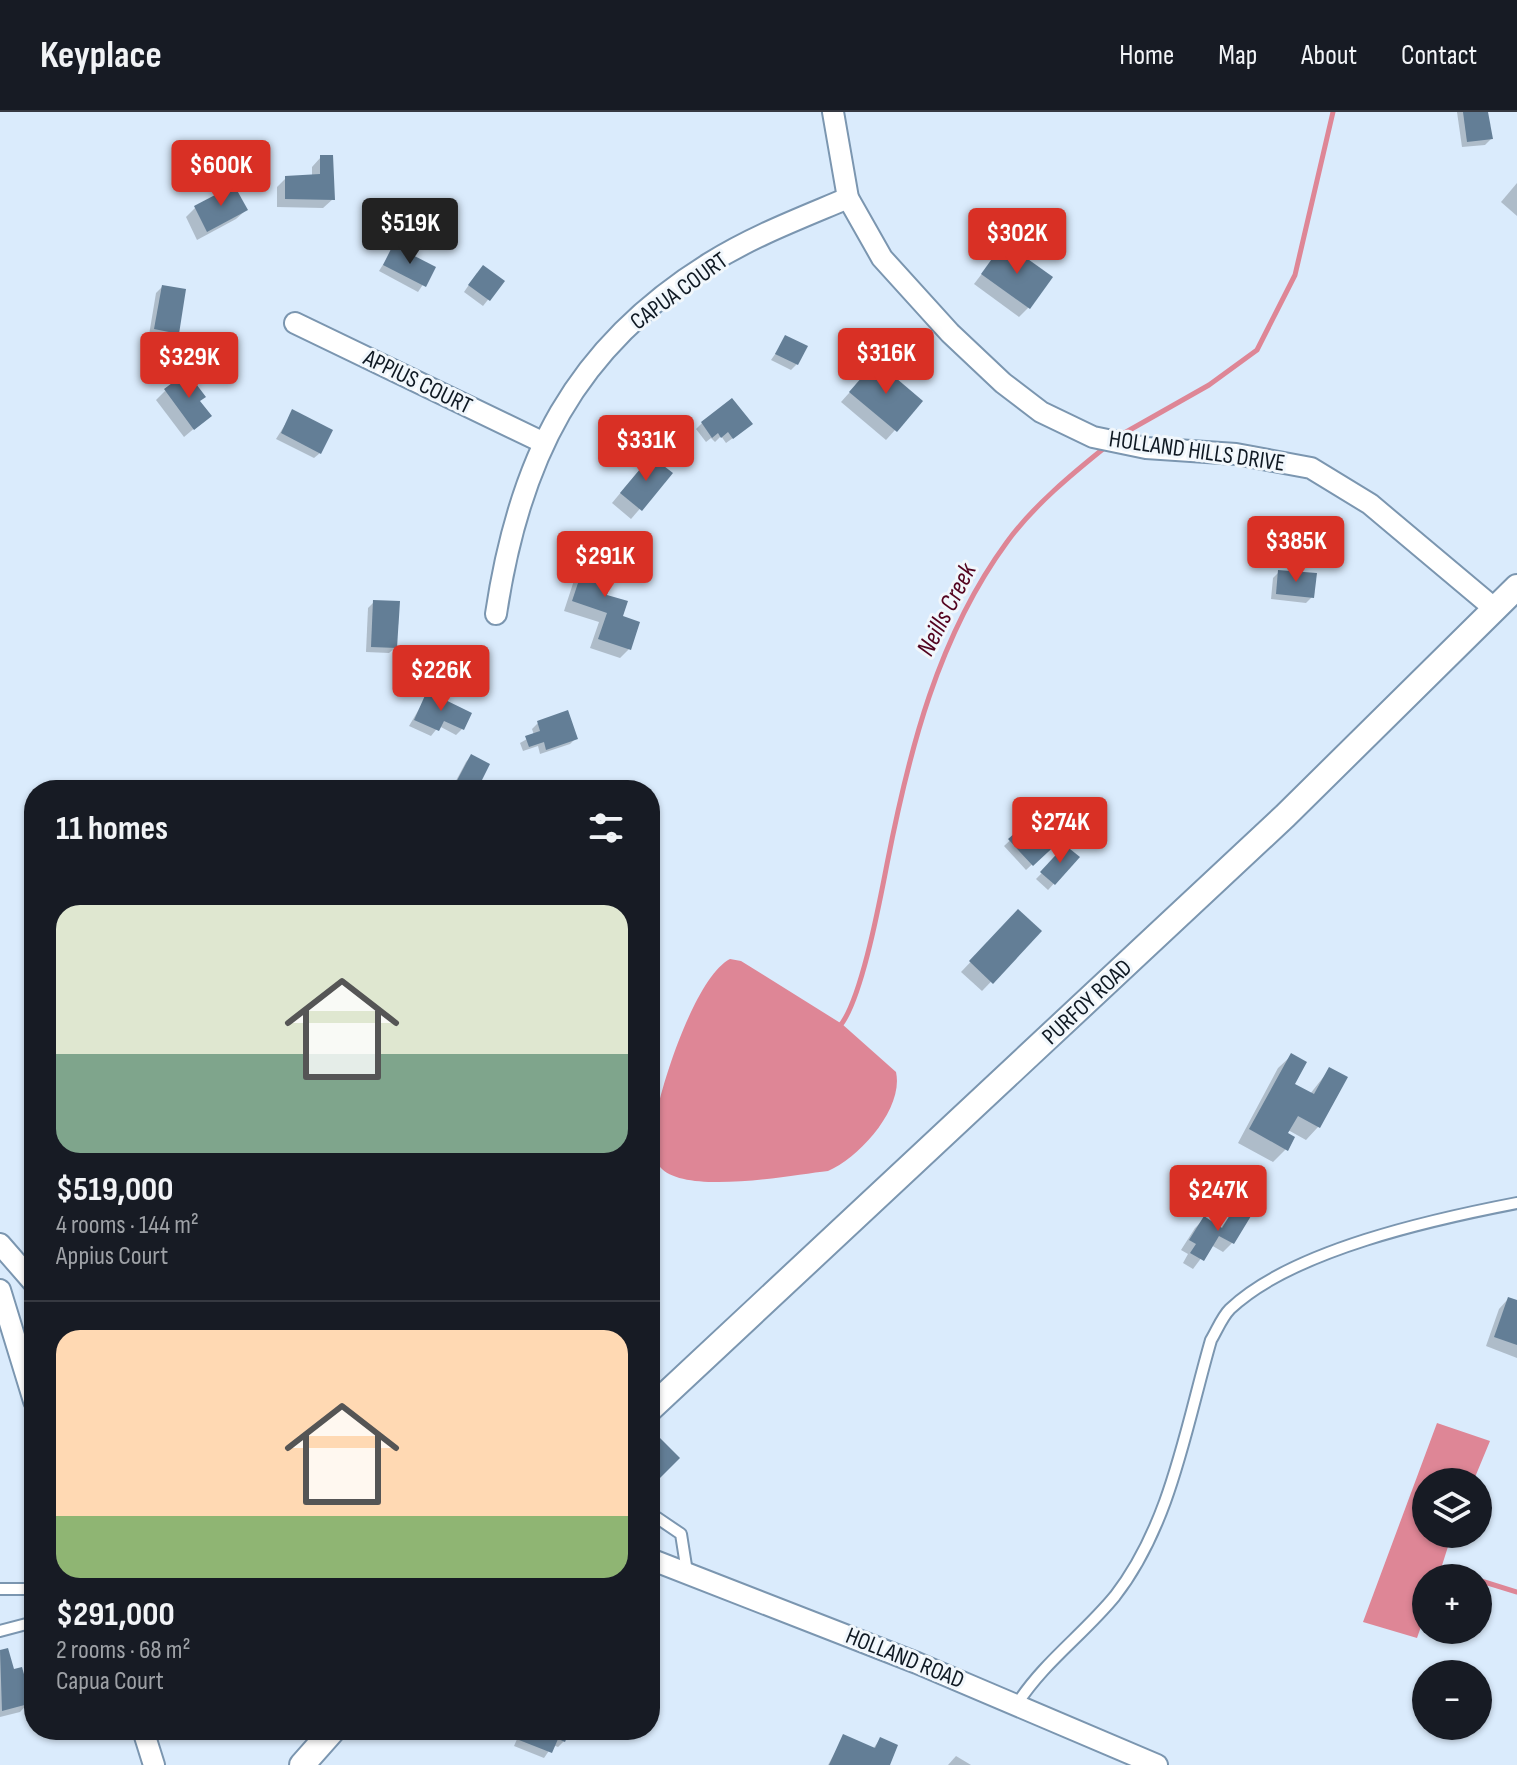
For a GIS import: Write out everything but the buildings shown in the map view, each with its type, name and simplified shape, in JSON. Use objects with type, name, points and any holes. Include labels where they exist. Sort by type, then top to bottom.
[{"type":"street","name":"HOLLAND HILLS DRIVE","points":[[833,112],[848,198],[882,258],[950,333],[1003,383],[1041,412],[1093,437],[1146,448],[1236,454],[1311,468],[1370,504],[1495,609]]},
{"type":"street","name":"CAPUA COURT","points":[[496,614],[505,552],[542,442],[576,387],[625,329],[654,303],[710,263],[848,198]]},
{"type":"street","name":"APPIUS COURT","points":[[295,323],[542,442]]},
{"type":"street","name":"PURFOY ROAD","points":[[660,1400],[1274,827],[1517,587]]},
{"type":"street","points":[[0,1244],[24,1272]]},
{"type":"street","points":[[0,1290],[24,1368]]},
{"type":"street","name":"HOLLAND ROAD","points":[[660,1563],[1017,1704],[1157,1765]]},
{"type":"street","points":[[146,1740],[154,1765]]},
{"type":"street","points":[[302,1765],[324,1740]]},
{"type":"lane","points":[[1017,1704],[1036,1675],[1114,1597],[1154,1536],[1211,1340],[1228,1311],[1262,1284],[1309,1262],[1459,1214],[1517,1203]]},
{"type":"lane","points":[[660,1520],[681,1534],[687,1572]]},
{"type":"lane","points":[[0,1589],[24,1589]]},
{"type":"lane","points":[[0,1631],[24,1625]]},
{"type":"shaded area","points":[[730,959],[741,961],[842,1024],[896,1072],[897,1086],[893,1101],[877,1130],[840,1164],[828,1171],[714,1182],[673,1176],[660,1167],[661,1096],[674,1052],[694,1005],[718,969]]},
{"type":"shaded area","points":[[1437,1423],[1490,1441],[1479,1468],[1420,1468]]},
{"type":"shaded area","points":[[1412,1490],[1412,1548],[1448,1548],[1442,1564],[1412,1564],[1412,1637],[1363,1622]]},
{"type":"waterway","name":"Neills Creek","points":[[1119,436],[1209,385],[1257,350],[1295,275],[1333,112]]},
{"type":"waterway","name":"Neills Creek","points":[[839,1027],[855,996],[869,950],[916,737],[929,696],[962,616],[983,578],[1017,529],[1054,490],[1108,445]]},
{"type":"waterway","points":[[1492,1584],[1517,1592]]}]
